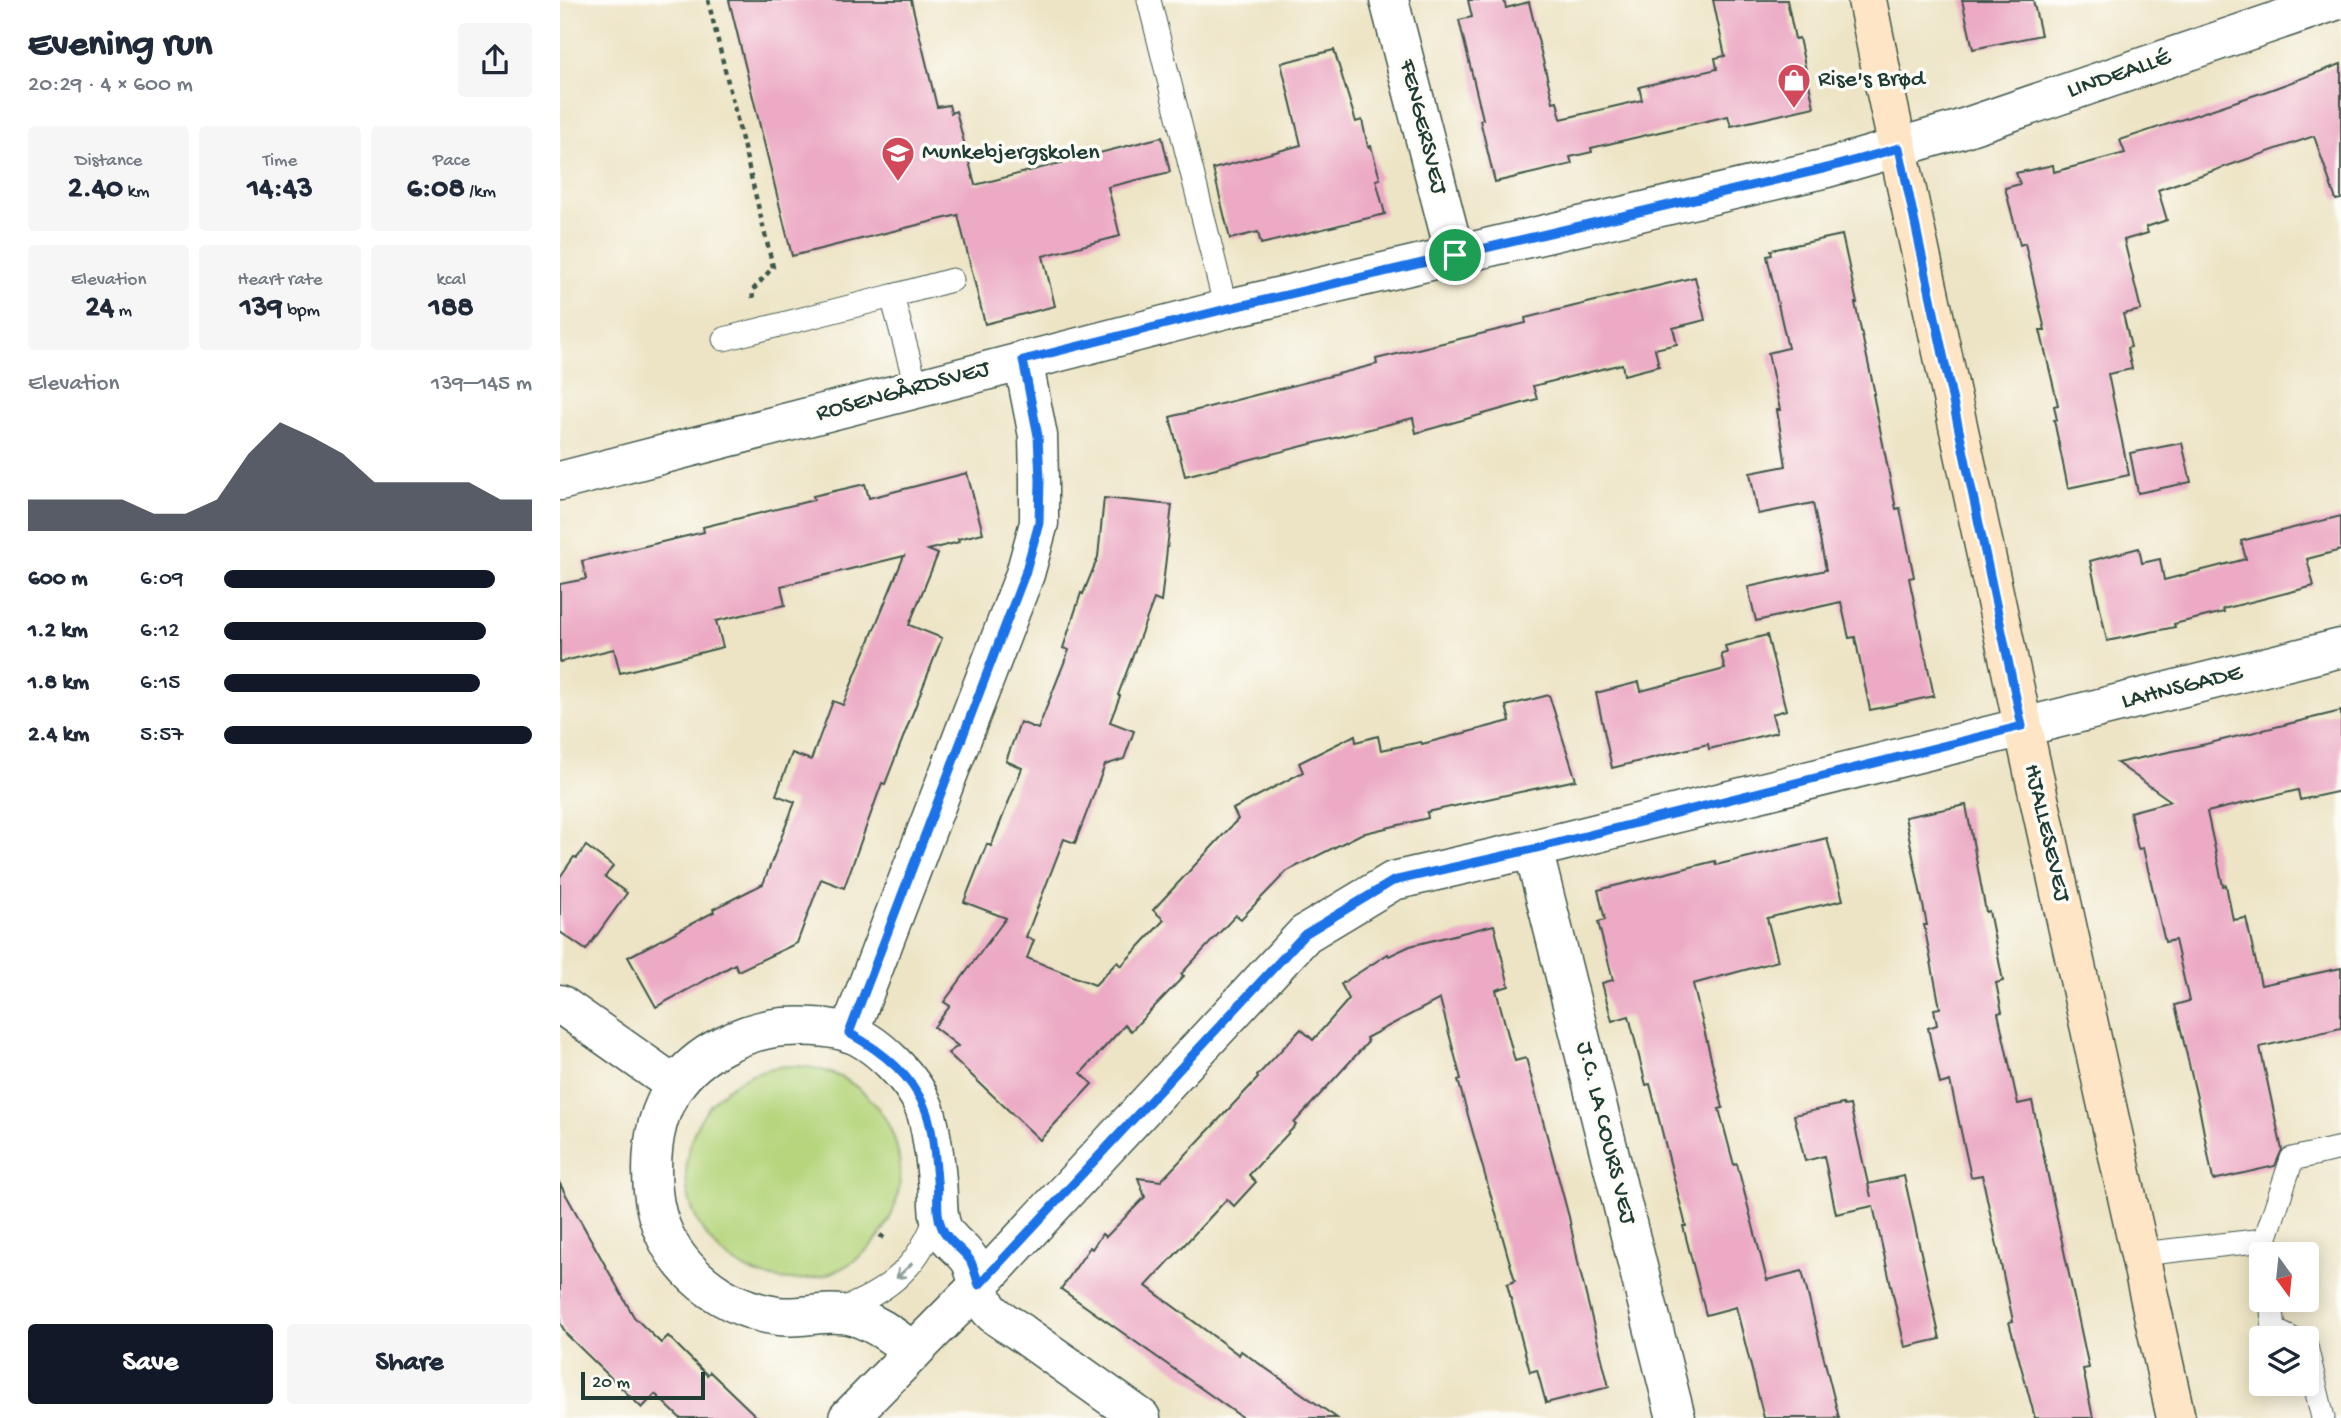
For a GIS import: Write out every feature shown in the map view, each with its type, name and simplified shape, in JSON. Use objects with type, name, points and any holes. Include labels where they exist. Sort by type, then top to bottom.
[{"type":"street","name":"FENGERSVEJ","points":[[1389,0],[1455,255]]},
{"type":"street","name":"HJALLESEVEJ","points":[[1867,0],[2022,726],[2176,1418]]},
{"type":"street","name":"LINDEALLÉ","points":[[1899,148],[2338,0]]},
{"type":"street","name":"ROSENGÅRDSVEJ","points":[[560,481],[1226,309],[1359,280],[1827,168],[1899,148]]},
{"type":"street","points":[[849,1033],[1025,574],[1039,523],[1038,436],[1023,360]]},
{"type":"street","name":"LAHNSGADE","points":[[848,1418],[979,1285],[1305,934],[1393,881],[1533,849],[2341,649]]},
{"type":"street","name":"J.C. LA COURS VEJ","points":[[1533,849],[1676,1418]]},
{"type":"street","points":[[560,1004],[675,1085]]},
{"type":"street","points":[[913,1352],[896,1337],[866,1321],[847,1315],[830,1313],[782,1316],[755,1311],[713,1292],[690,1273],[676,1254],[660,1227],[651,1168],[662,1110],[675,1085],[699,1061],[735,1040],[773,1028],[812,1026],[849,1033],[874,1047],[904,1075],[924,1107],[933,1144],[938,1213],[942,1227],[951,1242],[970,1259],[988,1308],[1141,1418]]},
{"type":"lane","points":[[1149,0],[1226,309]]},
{"type":"lane","points":[[724,339],[952,280]]},
{"type":"lane","points":[[892,296],[917,389]]},
{"type":"lane","points":[[2267,1242],[2292,1159],[2341,1148]]},
{"type":"lane","points":[[830,1313],[864,1301],[892,1283],[914,1261],[929,1238],[938,1213]]},
{"type":"lane","points":[[2141,1254],[2249,1248]]},
{"type":"lane","points":[[2318,1396],[2323,1418]]},
{"type":"path","points":[[708,0],[773,267],[752,291],[761,329]]},
{"type":"green space","points":[[793,1066],[834,1074],[869,1097],[892,1132],[900,1173],[892,1214],[869,1249],[834,1272],[793,1280],[752,1272],[717,1249],[694,1214],[686,1173],[694,1132],[717,1097],[752,1074]]},
{"type":"building","points":[[729,0],[911,0],[937,107],[949,105],[951,113],[956,111],[975,185],[1162,137],[1170,172],[1108,187],[1120,236],[1043,256],[1055,306],[985,324],[958,215],[792,256]]},
{"type":"building","points":[[1468,0],[1504,0],[1506,8],[1529,2],[1553,102],[1557,101],[1561,119],[1642,100],[1639,87],[1717,69],[1715,58],[1725,56],[1713,0],[1787,0],[1795,39],[1799,38],[1814,107],[1731,126],[1728,116],[1591,148],[1592,152],[1570,157],[1572,164],[1495,182],[1459,20],[1472,17]]},
{"type":"building","points":[[1962,0],[2033,0],[2041,35],[1973,49]]},
{"type":"building","points":[[1334,50],[1356,122],[1362,120],[1368,147],[1371,146],[1380,179],[1376,180],[1385,214],[1261,244],[1258,232],[1230,239],[1213,169],[1301,145],[1281,63]]},
{"type":"building","points":[[2341,64],[2341,199],[2336,200],[2314,136],[2158,190],[2167,220],[2146,227],[2148,233],[2124,240],[2141,310],[2123,314],[2131,347],[2127,348],[2132,369],[2108,374],[2129,475],[2068,488],[2054,420],[2057,420],[2054,406],[2058,405],[2040,330],[2045,330],[2025,243],[2020,245],[2005,188],[2020,184],[2016,173],[2053,165],[2054,172],[2125,153],[2120,140]]},
{"type":"building","points":[[1842,235],[1896,509],[1900,508],[1914,577],[1909,578],[1934,696],[1870,710],[1855,637],[1849,638],[1841,602],[1756,621],[1748,587],[1826,570],[1813,503],[1758,514],[1750,473],[1786,466],[1777,410],[1780,410],[1768,353],[1788,348],[1767,256],[1772,255],[1771,250]]},
{"type":"building","points":[[1695,277],[1705,320],[1673,328],[1677,344],[1655,349],[1659,366],[1624,375],[1622,364],[1533,386],[1537,399],[1416,433],[1413,418],[1185,476],[1170,417],[1377,364],[1376,359],[1526,323],[1525,318]]},
{"type":"building","points":[[2182,443],[2191,482],[2138,493],[2130,453]]},
{"type":"building","points":[[967,473],[983,533],[928,550],[938,554],[909,625],[942,638],[885,784],[882,783],[844,888],[821,879],[797,943],[738,971],[735,964],[656,1007],[628,957],[763,884],[795,802],[776,795],[792,753],[811,760],[833,701],[843,705],[904,556],[781,586],[785,605],[716,621],[723,647],[620,673],[614,649],[560,662],[560,584],[586,579],[582,561],[704,532],[703,527],[814,500],[813,496],[865,484],[869,498]]},
{"type":"building","points":[[1104,498],[1172,505],[1161,602],[1154,599],[1110,722],[1134,731],[1124,759],[1105,765],[1075,843],[1064,839],[1026,937],[1034,940],[1027,958],[1095,985],[1117,962],[1121,966],[1164,920],[1153,910],[1238,819],[1233,809],[1303,772],[1299,763],[1355,735],[1356,742],[1378,736],[1381,750],[1421,742],[1422,744],[1510,721],[1506,706],[1549,695],[1576,780],[1427,812],[1428,818],[1361,834],[1287,871],[1241,919],[1236,915],[1181,974],[1184,976],[1131,1031],[1125,1025],[1081,1073],[1092,1084],[1040,1140],[948,1053],[958,1046],[934,1027],[950,1006],[944,1002],[1006,918],[964,902],[987,844],[991,846],[1022,768],[1006,761],[1020,722],[1038,729],[1069,650],[1063,648],[1081,593],[1083,594],[1098,557]]},
{"type":"building","points":[[2341,516],[2341,550],[2307,559],[2314,586],[2223,609],[2224,612],[2174,624],[2175,627],[2107,641],[2090,561],[2139,548],[2142,563],[2160,559],[2164,580],[2246,559],[2241,541]]},
{"type":"building","points":[[1767,635],[1786,710],[1772,714],[1777,732],[1709,749],[1708,744],[1612,768],[1596,693],[1639,682],[1641,691],[1725,669],[1721,654],[1727,653],[1725,646]]},
{"type":"building","points":[[2341,711],[2341,791],[2300,800],[2298,790],[2207,812],[2233,920],[2246,918],[2261,985],[2341,968],[2341,1028],[2260,1047],[2282,1150],[2275,1166],[2213,1180],[2175,1005],[2189,1001],[2175,940],[2165,942],[2143,848],[2138,849],[2130,812],[2171,801],[2117,763]]},
{"type":"building","points":[[1966,805],[1986,912],[1989,911],[2003,981],[1996,983],[2002,1012],[1998,1013],[2018,1104],[2032,1101],[2089,1368],[2083,1369],[2093,1418],[2035,1418],[2009,1322],[2013,1321],[1982,1175],[1971,1177],[1950,1081],[1940,1084],[1928,1028],[1937,1025],[1934,1009],[1940,1008],[1924,925],[1927,925],[1905,817]]},
{"type":"building","points":[[1827,838],[1843,900],[1767,918],[1778,961],[1693,984],[1723,1108],[1719,1109],[1734,1165],[1737,1164],[1767,1280],[1802,1271],[1839,1418],[1764,1418],[1736,1307],[1706,1315],[1650,1084],[1646,1085],[1629,1016],[1612,1021],[1602,983],[1613,980],[1598,922],[1605,920],[1598,890],[1715,861],[1716,865]]},
{"type":"building","points":[[586,846],[613,866],[605,877],[627,893],[586,950],[560,932],[560,877],[574,857],[577,858]]},
{"type":"building","points":[[1494,925],[1509,986],[1496,990],[1515,1061],[1526,1058],[1569,1217],[1609,1387],[1546,1403],[1537,1370],[1530,1372],[1507,1284],[1515,1281],[1458,1080],[1461,1079],[1440,999],[1366,1038],[1368,1042],[1249,1175],[1256,1182],[1234,1206],[1227,1199],[1146,1286],[1239,1355],[1241,1351],[1337,1418],[1243,1418],[1061,1289],[1090,1247],[1092,1249],[1102,1234],[1106,1237],[1145,1197],[1138,1178],[1161,1181],[1301,1029],[1313,1040],[1349,999],[1341,984],[1388,954],[1389,956],[1410,946]]},
{"type":"building","points":[[1843,1104],[1850,1105],[1868,1184],[1904,1176],[1940,1339],[1905,1347],[1873,1206],[1836,1214],[1824,1156],[1805,1161],[1794,1115]]},
{"type":"building","points":[[560,1184],[634,1317],[661,1343],[668,1336],[707,1375],[710,1372],[758,1418],[680,1418],[655,1394],[642,1408],[567,1335],[560,1323]]},
{"type":"place","name":"Rise's Brød","points":[[1794,110]]},
{"type":"place","name":"Munkebjergskolen","points":[[898,183]]},
{"type":"route","points":[[1899,148],[2022,726],[1533,849],[1393,881],[1305,934],[979,1285],[970,1259],[951,1242],[942,1227],[938,1213],[933,1144],[924,1107],[904,1075],[874,1047],[849,1033],[1025,574],[1039,523],[1038,436],[1023,360],[1455,255],[1827,168],[1899,148]]}]
